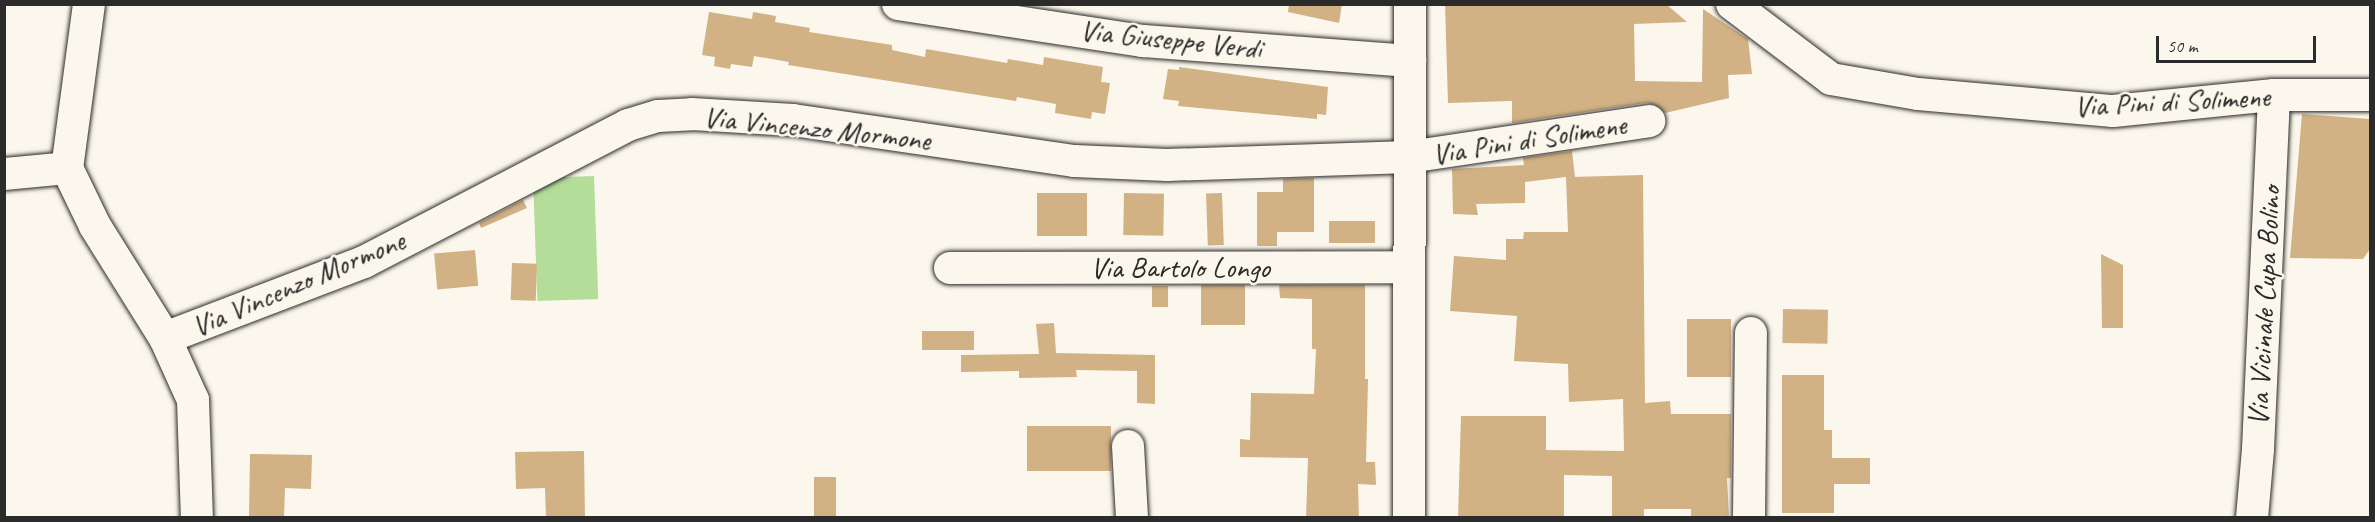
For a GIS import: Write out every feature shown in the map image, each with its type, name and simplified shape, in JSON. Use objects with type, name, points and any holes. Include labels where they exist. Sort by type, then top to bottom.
[{"type":"street","points":[[89,4],[67,168],[96,226],[165,338],[193,400],[197,518]]},
{"type":"street","name":"Via Giuseppe Verdi","points":[[898,4],[1143,40],[1410,61]]},
{"type":"street","points":[[1409,518],[1410,4]]},
{"type":"street","name":"Via Pini di Solimene","points":[[1732,4],[1831,79],[1918,94],[2113,111],[2274,95],[2370,95]]},
{"type":"street","name":"Via Vicinale Cupa Bolino","points":[[2252,518],[2258,449],[2274,95]]},
{"type":"street","name":"Via Vincenzo Mormone","points":[[165,338],[364,262],[628,125],[658,116],[692,114],[834,124],[1074,161],[1222,165],[1409,157]]},
{"type":"street","name":"Via Pini di Solimene","points":[[1409,157],[1649,121]]},
{"type":"street","points":[[4,174],[67,168]]},
{"type":"street","name":"Via Bartolo Longo","points":[[950,268],[1409,267]]},
{"type":"street","points":[[1749,518],[1751,333]]},
{"type":"street","points":[[1128,446],[1132,518]]},
{"type":"green space","points":[[594,176],[598,299],[537,301],[533,178]]},
{"type":"building","points":[[1289,4],[1342,4],[1339,23],[1288,12]]},
{"type":"building","points":[[1445,4],[1666,4],[1687,22],[1634,24],[1635,81],[1702,82],[1703,9],[1748,39],[1752,74],[1728,75],[1729,98],[1665,113],[1656,105],[1646,103],[1512,123],[1512,101],[1448,103]]},
{"type":"building","points":[[709,12],[752,19],[753,12],[776,16],[775,22],[810,28],[809,32],[892,45],[892,50],[925,57],[926,49],[1007,63],[1008,59],[1043,65],[1044,57],[1103,67],[1101,82],[1110,83],[1105,114],[1092,112],[1091,119],[1055,113],[1056,104],[1017,97],[1016,101],[788,65],[789,62],[754,56],[752,67],[731,64],[730,69],[714,66],[715,57],[702,55]]},
{"type":"building","points":[[1179,67],[1328,87],[1326,115],[1317,114],[1317,119],[1178,106],[1179,101],[1163,99],[1168,69],[1179,70]]},
{"type":"building","points":[[2302,114],[2370,119],[2370,249],[2363,259],[2290,258]]},
{"type":"building","points":[[1572,151],[1575,177],[1643,175],[1645,403],[1670,401],[1671,414],[1731,414],[1731,478],[1727,478],[1729,518],[1691,518],[1691,509],[1644,509],[1644,518],[1612,518],[1612,476],[1564,475],[1564,518],[1458,518],[1461,416],[1546,416],[1546,450],[1624,451],[1623,399],[1569,402],[1568,364],[1514,361],[1517,316],[1450,311],[1454,256],[1506,260],[1506,239],[1523,239],[1524,232],[1568,232],[1566,177],[1525,182],[1525,203],[1476,204],[1478,215],[1453,214],[1452,169],[1524,165],[1523,158]]},
{"type":"building","points":[[1314,178],[1314,232],[1277,232],[1277,246],[1257,246],[1257,192],[1283,192],[1283,179]]},
{"type":"building","points":[[1037,193],[1087,193],[1087,236],[1037,236]]},
{"type":"building","points":[[1124,193],[1164,194],[1163,236],[1123,235]]},
{"type":"building","points":[[1222,193],[1224,245],[1208,246],[1206,194]]},
{"type":"building","points":[[523,200],[527,208],[481,228],[479,223]]},
{"type":"building","points":[[1329,221],[1375,221],[1375,243],[1329,243]]},
{"type":"building","points":[[475,250],[478,286],[437,289],[434,254]]},
{"type":"building","points":[[2101,254],[2123,265],[2123,328],[2102,328]]},
{"type":"building","points":[[512,263],[537,264],[536,301],[511,300]]},
{"type":"building","points":[[1201,285],[1245,285],[1245,325],[1201,325]]},
{"type":"building","points":[[1279,285],[1365,285],[1365,379],[1368,379],[1366,462],[1375,462],[1376,485],[1358,484],[1359,518],[1306,518],[1308,458],[1240,457],[1240,439],[1250,440],[1251,393],[1314,394],[1316,349],[1312,349],[1312,299],[1280,298]]},
{"type":"building","points":[[1152,286],[1168,286],[1168,307],[1152,307]]},
{"type":"building","points":[[1783,309],[1828,310],[1827,344],[1782,343]]},
{"type":"building","points":[[1687,319],[1731,319],[1731,377],[1687,377]]},
{"type":"building","points":[[1054,323],[1056,353],[1155,355],[1155,404],[1137,403],[1137,371],[1076,370],[1077,377],[1019,378],[1019,371],[961,372],[961,355],[1039,354],[1036,324]]},
{"type":"building","points":[[922,331],[974,331],[974,350],[922,350]]},
{"type":"building","points":[[1782,375],[1824,375],[1824,430],[1832,430],[1832,458],[1870,458],[1870,484],[1834,484],[1834,513],[1782,513]]},
{"type":"building","points":[[1027,426],[1111,426],[1111,471],[1027,471]]},
{"type":"building","points":[[584,451],[585,518],[546,518],[545,488],[516,489],[515,452]]},
{"type":"building","points":[[250,454],[312,455],[311,489],[285,488],[284,518],[249,518]]},
{"type":"building","points":[[814,477],[836,477],[836,518],[814,518]]}]
